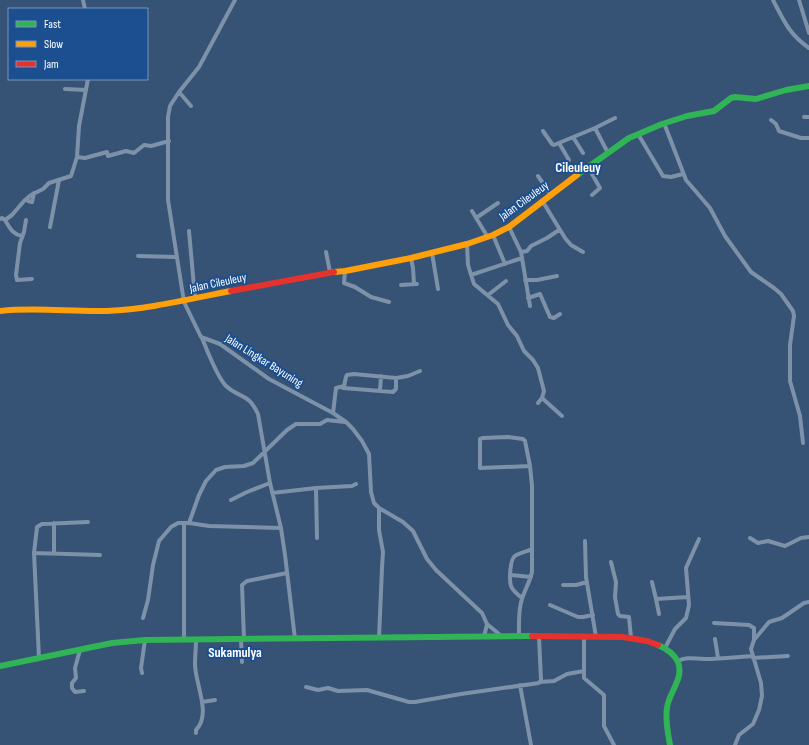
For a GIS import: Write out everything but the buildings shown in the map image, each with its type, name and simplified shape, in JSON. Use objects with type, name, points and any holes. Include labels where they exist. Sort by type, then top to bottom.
[{"type":"main road","name":"Jalan Cileuleuy","points":[[0,311],[40,309],[78,311],[113,310],[184,302],[196,298],[330,272],[345,271],[411,258],[467,244],[509,227],[629,138],[664,123],[687,116],[714,111],[731,98],[756,99],[786,90],[809,86]]},
{"type":"main road","points":[[0,666],[112,643],[145,640],[502,636],[632,638],[654,642],[665,648],[678,661],[680,672],[666,710],[670,745]]},
{"type":"street","points":[[235,0],[199,67],[170,106],[168,117],[168,200],[184,302],[220,377],[226,385],[248,399],[254,405],[258,414],[264,452],[280,528],[295,639]]},
{"type":"street","points":[[773,0],[791,33],[809,48]]},
{"type":"street","points":[[799,0],[809,33]]},
{"type":"street","points":[[22,236],[15,234],[2,220],[12,215],[24,201],[43,189],[49,183],[71,176],[77,156],[79,126],[88,80]]},
{"type":"street","points":[[65,88],[86,90]]},
{"type":"street","points":[[178,94],[191,106]]},
{"type":"street","points":[[804,117],[809,117]]},
{"type":"street","points":[[543,130],[554,145],[615,118]]},
{"type":"street","points":[[771,120],[776,124],[779,131],[801,138],[809,138]]},
{"type":"street","points":[[664,123],[686,180],[710,208],[725,236],[751,272],[778,291],[793,311],[794,316],[790,345],[790,381],[800,416],[803,443]]},
{"type":"street","points":[[595,128],[608,153]]},
{"type":"street","points":[[638,134],[663,176],[683,174]]},
{"type":"street","points":[[573,137],[583,153]]},
{"type":"street","points":[[77,156],[84,158],[107,152],[108,156],[126,151],[134,153],[144,145],[151,146],[169,141]]},
{"type":"street","points":[[559,143],[569,160]]},
{"type":"street","points":[[588,167],[600,188],[592,195]]},
{"type":"street","points":[[538,176],[551,195]]},
{"type":"street","points":[[50,226],[59,180]]},
{"type":"street","points":[[28,201],[32,202],[35,193]]},
{"type":"street","points":[[543,202],[559,230],[571,245],[583,252]]},
{"type":"street","points":[[476,218],[498,203]]},
{"type":"street","points":[[472,211],[490,235],[505,264]]},
{"type":"street","points":[[26,220],[18,256],[16,278],[19,280],[32,279]]},
{"type":"street","points":[[509,227],[521,252],[530,306]]},
{"type":"street","points":[[521,252],[548,238],[559,230]]},
{"type":"street","points":[[189,231],[196,298]]},
{"type":"street","points":[[467,244],[468,264],[476,286],[498,304],[508,326],[517,336],[524,352],[537,364],[544,386],[542,398],[538,403]]},
{"type":"street","points":[[326,252],[330,272]]},
{"type":"street","points":[[432,253],[438,289]]},
{"type":"street","points":[[138,256],[176,257]]},
{"type":"street","points":[[402,285],[416,284],[411,258]]},
{"type":"street","points":[[471,274],[522,258]]},
{"type":"street","points":[[345,271],[344,283],[355,287],[371,297],[389,302]]},
{"type":"street","points":[[525,280],[538,280],[557,276]]},
{"type":"street","points":[[488,295],[506,281]]},
{"type":"street","points":[[528,298],[540,294],[550,318],[554,318],[560,314]]},
{"type":"street","name":"Jalan Lingkar Bayuning","points":[[201,337],[220,344],[269,379],[334,413],[346,422],[362,441],[369,454],[371,492],[374,502],[379,508]]},
{"type":"street","points":[[343,388],[346,377],[349,374],[396,378],[408,376],[420,371]]},
{"type":"street","points":[[380,391],[381,376]]},
{"type":"street","points":[[334,413],[336,388],[394,391],[396,378]]},
{"type":"street","points":[[542,398],[562,416]]},
{"type":"street","points":[[189,523],[199,495],[206,481],[216,470],[224,467],[250,464],[287,430],[296,424],[320,424],[327,420],[346,422]]},
{"type":"street","points":[[519,637],[519,614],[522,598],[531,576],[532,486],[530,466],[525,441],[523,439],[508,437],[480,439],[480,468],[530,466]]},
{"type":"street","points":[[231,500],[270,483]]},
{"type":"street","points":[[272,493],[352,486],[356,484]]},
{"type":"street","points":[[316,488],[317,538]]},
{"type":"street","points":[[379,508],[402,522],[413,531],[427,559],[436,570],[482,613],[488,624],[502,636]]},
{"type":"street","points":[[379,508],[379,530],[383,552],[379,638]]},
{"type":"street","points":[[39,658],[34,554],[36,530],[38,526],[54,523],[88,522]]},
{"type":"street","points":[[54,523],[54,554]]},
{"type":"street","points":[[143,618],[148,600],[153,565],[159,541],[171,527],[178,523],[189,523],[209,526],[280,528]]},
{"type":"street","points":[[184,523],[184,639]]},
{"type":"street","points":[[750,538],[758,543],[768,541],[785,546],[801,538],[809,537]]},
{"type":"street","points":[[665,648],[675,629],[686,618],[689,608],[686,568],[699,539]]},
{"type":"street","points":[[585,541],[587,582],[596,637]]},
{"type":"street","points":[[522,598],[512,587],[511,561],[515,555],[528,552],[532,549]]},
{"type":"street","points":[[34,554],[100,555]]},
{"type":"street","points":[[611,562],[616,582],[615,597],[618,614],[620,616],[629,617],[632,638]]},
{"type":"street","points":[[242,662],[242,585],[247,581],[287,573]]},
{"type":"street","points":[[511,575],[531,576]]},
{"type":"street","points":[[563,585],[576,585],[587,582]]},
{"type":"street","points":[[652,582],[659,614]]},
{"type":"street","points":[[656,599],[688,597]]},
{"type":"street","points":[[754,640],[769,622],[782,618],[804,603],[809,602]]},
{"type":"street","points":[[550,605],[578,617],[593,615]]},
{"type":"street","points":[[714,623],[750,625],[754,628],[754,640],[752,647],[753,657],[761,683],[762,696],[759,710],[753,724],[737,737],[735,745]]},
{"type":"street","points":[[484,637],[488,624]]},
{"type":"street","points":[[539,637],[540,682]]},
{"type":"street","points":[[584,637],[584,672],[586,680],[604,695],[604,726],[614,745]]},
{"type":"street","points":[[196,639],[195,665],[202,702],[202,720],[200,726],[196,730],[196,733]]},
{"type":"street","points":[[715,639],[718,658]]},
{"type":"street","points":[[142,672],[141,668],[145,640]]},
{"type":"street","points":[[80,649],[75,668],[76,678],[72,683],[72,688],[75,692],[84,691]]},
{"type":"street","points":[[678,661],[684,658],[788,656]]},
{"type":"street","points":[[306,687],[318,690],[328,688],[338,691],[367,690],[409,702],[554,680],[567,674],[584,672]]},
{"type":"street","points":[[520,685],[531,745]]},
{"type":"street","points":[[202,702],[215,700]]},
{"type":"traffic: fast","points":[[577,175],[629,138],[662,124],[687,116],[714,111],[731,98],[756,99],[786,90],[809,86]]},
{"type":"traffic: fast","points":[[0,666],[112,643],[145,640],[532,636]]},
{"type":"traffic: fast","points":[[658,645],[674,656],[677,660],[680,671],[679,677],[668,702],[666,713],[670,745]]},
{"type":"traffic: slow","points":[[334,272],[411,258],[467,244],[493,235],[509,227],[577,175]]},
{"type":"traffic: slow","points":[[0,311],[27,309],[94,311],[123,310],[231,291]]},
{"type":"traffic: jam","points":[[231,291],[334,272]]},
{"type":"traffic: jam","points":[[532,636],[623,637],[647,641],[658,645]]},
{"type":"district","name":"Cileuleuy","points":[[578,167]]},
{"type":"district","name":"Sukamulya","points":[[235,652]]}]
